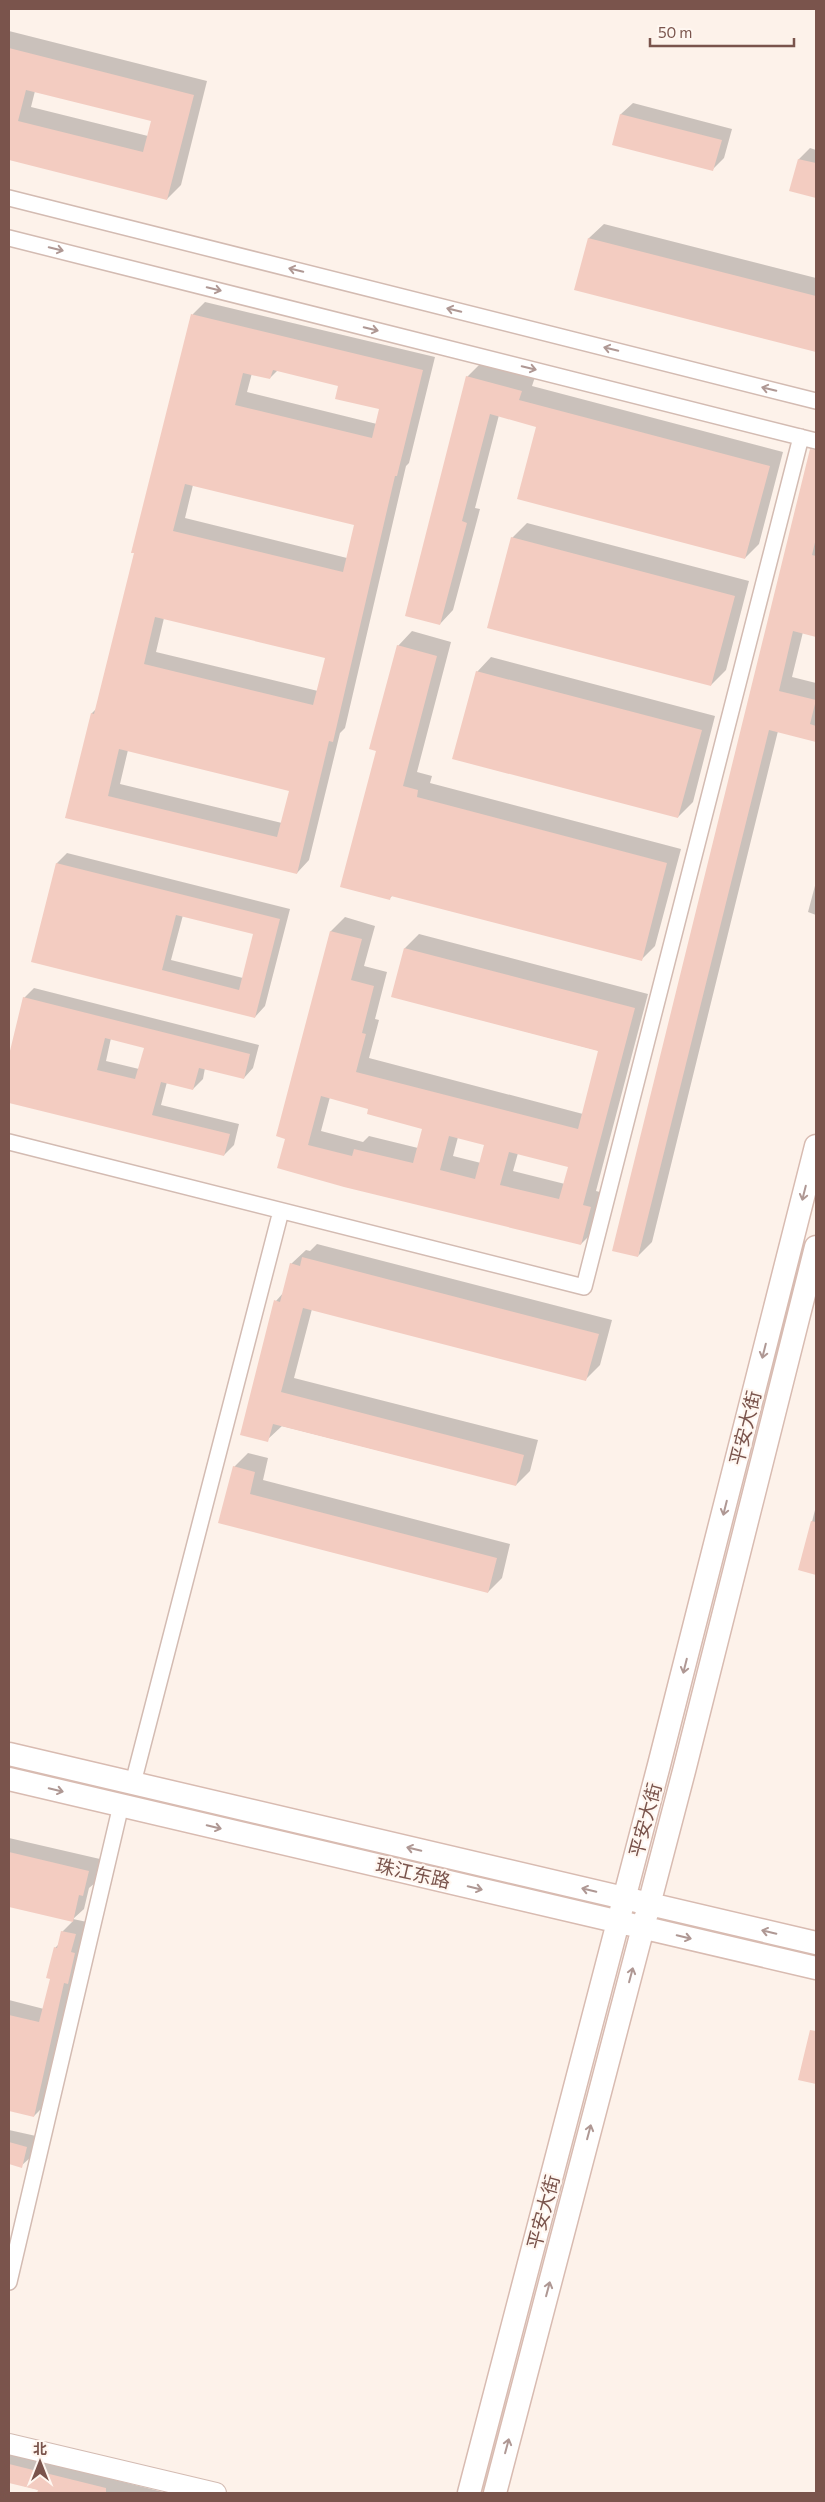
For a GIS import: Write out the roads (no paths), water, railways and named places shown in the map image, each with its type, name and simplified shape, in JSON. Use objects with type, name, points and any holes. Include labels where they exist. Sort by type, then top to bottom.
[{"type":"main road","name":"平安大街","points":[[494,2493],[643,1928],[637,1901],[816,1146]]},
{"type":"main road","name":"平安大街","points":[[469,2493],[618,1922],[637,1901],[816,1247]]},
{"type":"main road","points":[[9,1754],[816,1943]]},
{"type":"main road","name":"珠江东路","points":[[9,1779],[816,1968]]},
{"type":"street","points":[[9,198],[816,401]]},
{"type":"street","points":[[9,238],[816,440]]},
{"type":"street","points":[[9,1142],[584,1287],[801,437]]},
{"type":"street","points":[[134,1783],[281,1211]]},
{"type":"street","points":[[9,2282],[121,1805]]},
{"type":"street","points":[[9,2444],[216,2493]]}]
